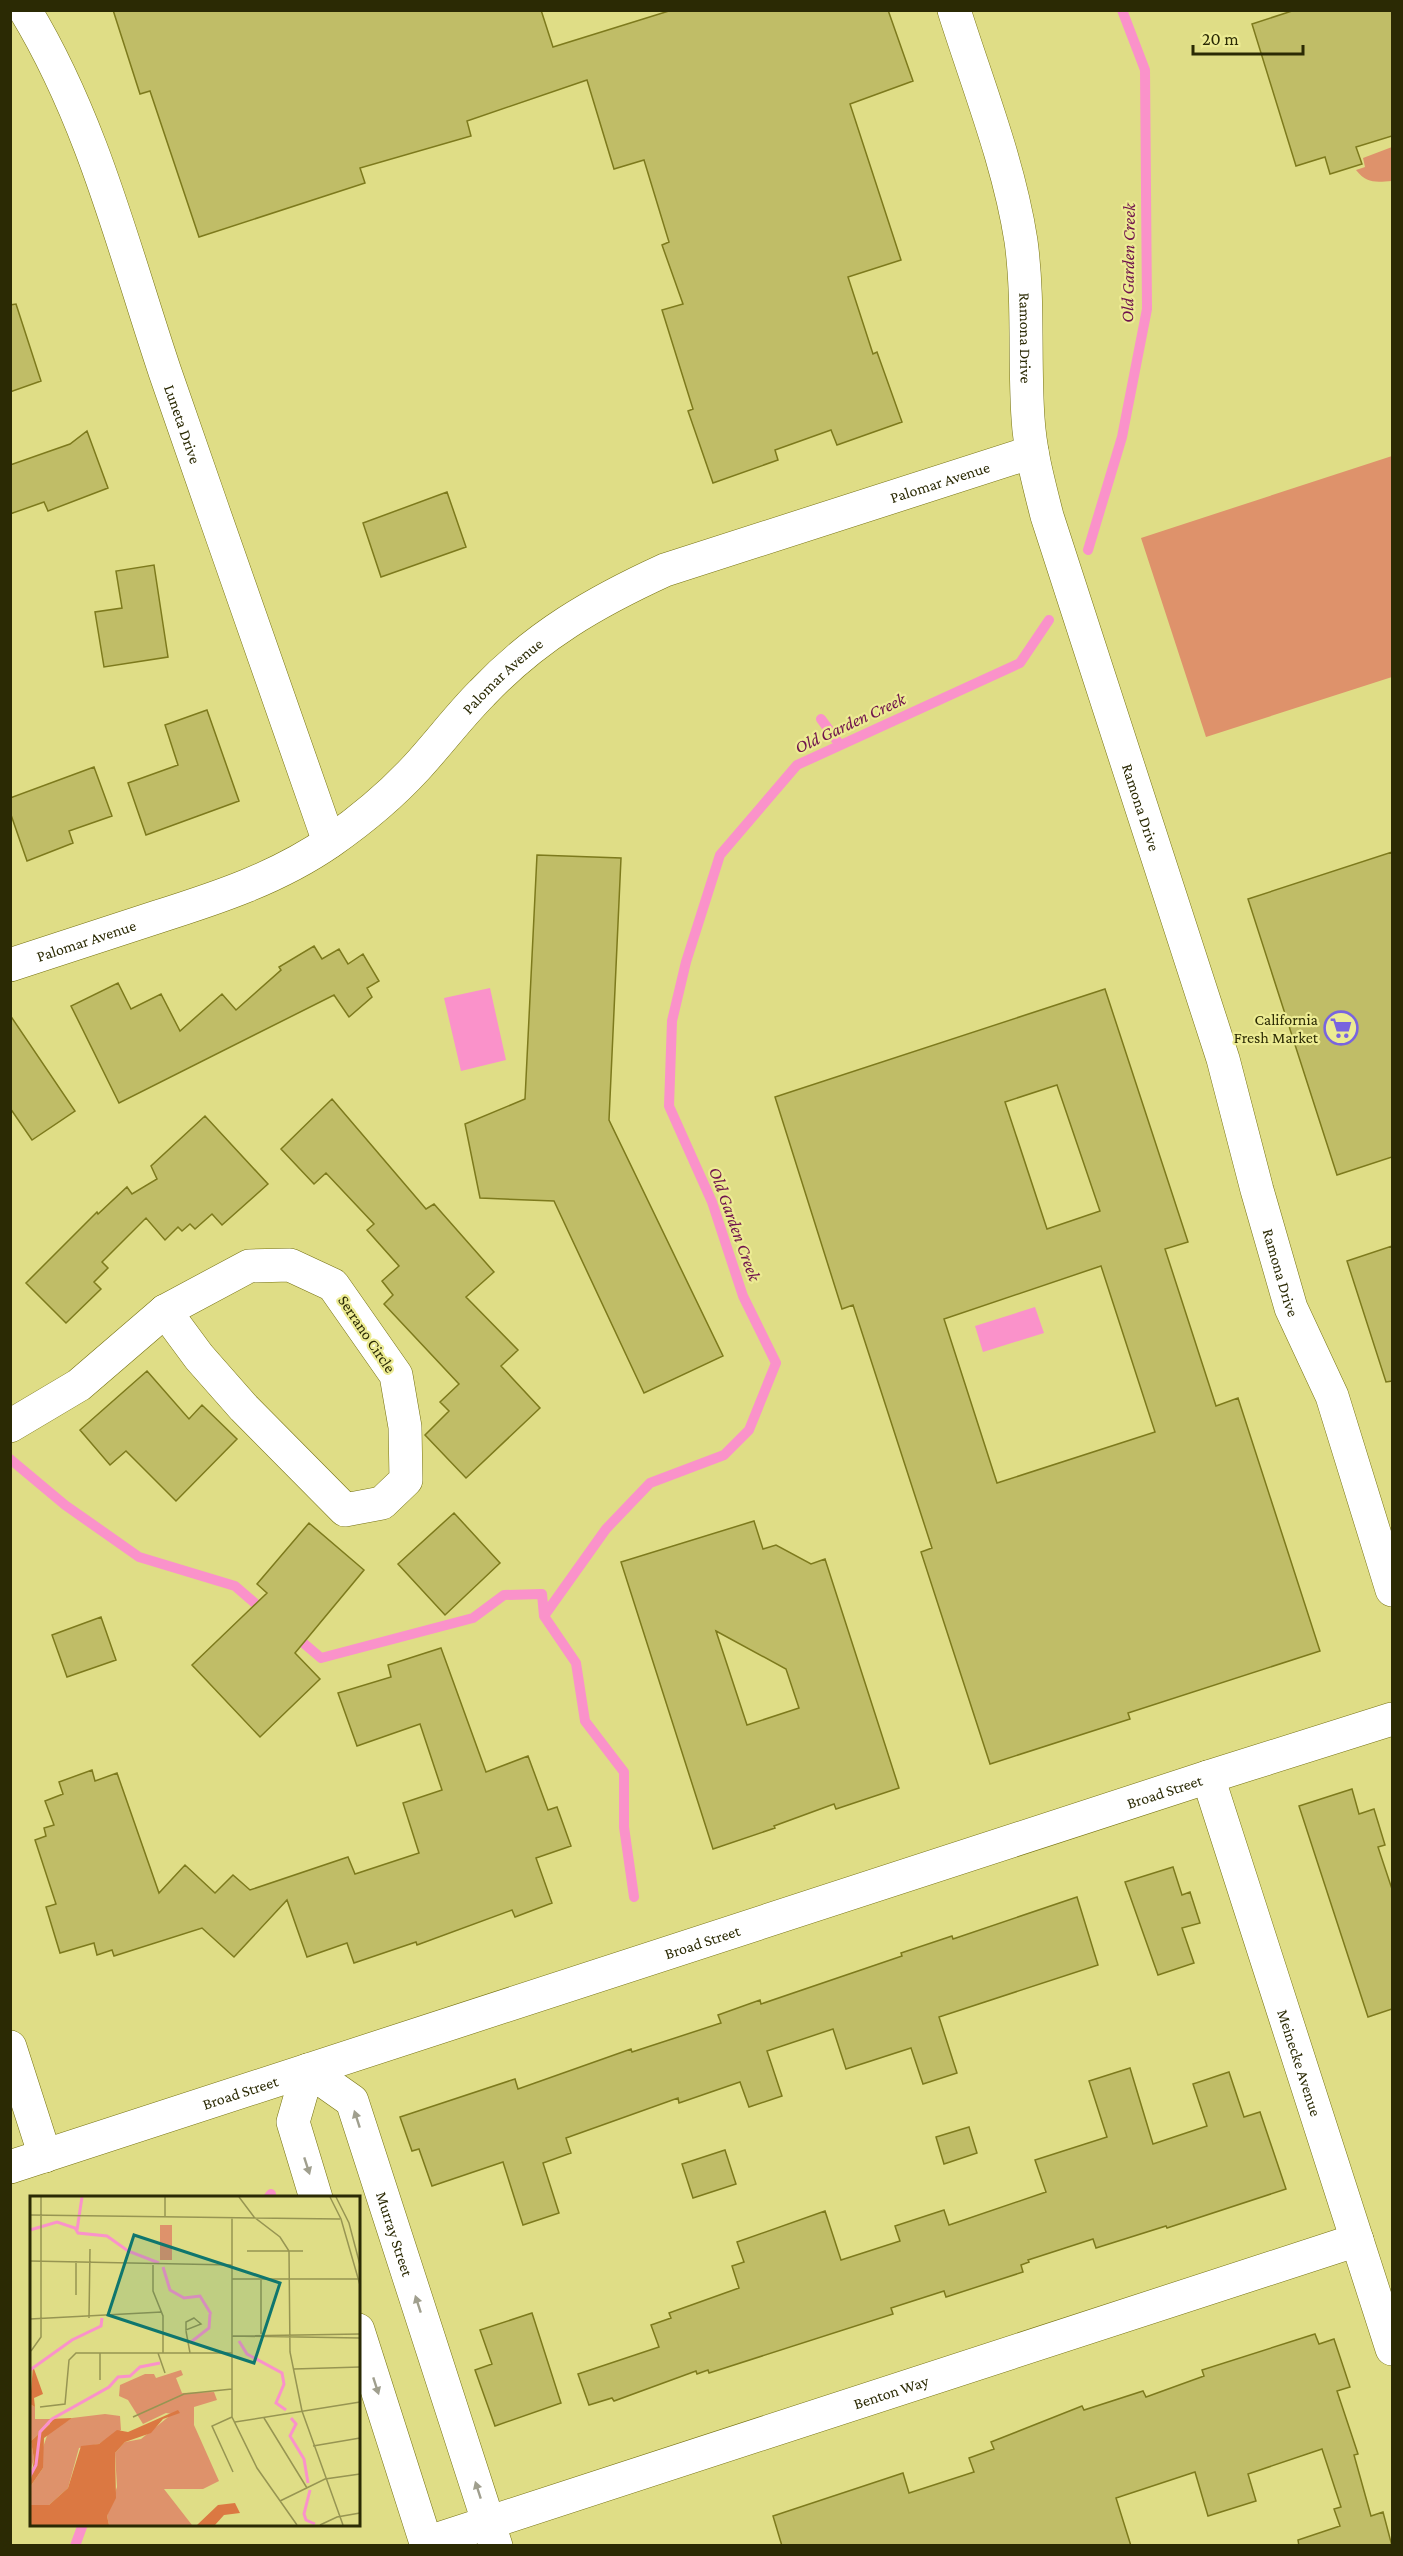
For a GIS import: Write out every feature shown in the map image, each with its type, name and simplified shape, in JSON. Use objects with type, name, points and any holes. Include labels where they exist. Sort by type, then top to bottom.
[{"type":"street","name":"Luneta Drive","points":[[26,10],[75,105],[329,842]]},
{"type":"street","name":"Ramona Drive","points":[[954,10],[1009,183],[1021,242],[1028,420],[1032,452],[1050,527],[1223,1059],[1291,1308],[1332,1396],[1392,1590]]},
{"type":"street","name":"Palomar Avenue","points":[[10,965],[231,893],[282,870],[329,842],[374,808],[414,770],[482,692],[522,655],[566,621],[614,593],[665,570],[1032,452]]},
{"type":"street","name":"Serrano Circle","points":[[10,1426],[79,1385],[165,1311],[249,1266],[290,1265],[333,1285],[396,1375],[405,1427],[406,1480],[382,1503],[345,1510],[244,1408],[199,1357],[165,1311]]},
{"type":"street","name":"Broad Street","points":[[10,2167],[1392,1719]]},
{"type":"street","name":"Meinecke Avenue","points":[[1208,1777],[1392,2349]]},
{"type":"street","points":[[10,2047],[45,2156]]},
{"type":"street","points":[[308,2070],[293,2122],[315,2196]]},
{"type":"street","name":"Murray Street","points":[[308,2070],[352,2101],[492,2534]]},
{"type":"street","name":"Benton Way","points":[[427,2544],[492,2534],[1357,2240]]},
{"type":"street","points":[[360,2336],[427,2544]]},
{"type":"shaded area","points":[[1392,147],[1392,181],[1368,180],[1356,170],[1365,167],[1363,158]]},
{"type":"shaded area","points":[[1392,456],[1392,677],[1206,737],[1141,538]]},
{"type":"shaded area","points":[[490,988],[506,1060],[461,1071],[444,998]]},
{"type":"shaded area","points":[[1035,1307],[1044,1333],[983,1352],[975,1326]]},
{"type":"building","points":[[113,10],[541,10],[553,47],[672,10],[888,10],[913,81],[850,104],[901,260],[848,277],[873,354],[877,352],[902,422],[837,445],[831,430],[775,450],[778,460],[713,483],[688,411],[693,409],[662,310],[683,304],[662,245],[669,242],[644,160],[614,169],[587,80],[467,121],[471,136],[360,168],[365,183],[199,237],[150,91],[140,94]]},
{"type":"building","points":[[1295,10],[1392,10],[1392,136],[1356,147],[1362,164],[1330,174],[1325,157],[1296,166],[1252,24]]},
{"type":"building","points":[[16,304],[41,381],[10,392],[10,305]]},
{"type":"building","points":[[87,431],[108,488],[48,511],[44,502],[10,514],[10,465],[70,444]]},
{"type":"building","points":[[447,492],[466,547],[381,577],[363,523]]},
{"type":"building","points":[[154,565],[168,657],[104,667],[95,612],[122,608],[116,571]]},
{"type":"building","points":[[207,710],[239,801],[146,835],[128,783],[178,765],[165,725]]},
{"type":"building","points":[[94,767],[112,816],[69,831],[73,843],[27,861],[10,812],[10,798]]},
{"type":"building","name":"California Fresh Market","points":[[1392,852],[1392,1157],[1337,1175],[1248,899]]},
{"type":"building","points":[[537,855],[621,858],[609,1120],[723,1356],[644,1393],[554,1201],[480,1198],[465,1124],[525,1099]]},
{"type":"building","points":[[314,946],[322,959],[339,949],[348,964],[363,954],[379,981],[367,988],[372,997],[349,1017],[334,995],[119,1103],[71,1006],[118,983],[131,1009],[161,994],[180,1031],[222,994],[236,1010],[281,970],[279,967]]},
{"type":"building","points":[[1105,989],[1188,1242],[1165,1249],[1216,1406],[1238,1398],[1320,1651],[1128,1713],[1130,1719],[990,1764],[921,1552],[932,1548],[853,1305],[842,1309],[775,1097]],"holes":[[[1057,1085],[1100,1211],[1047,1229],[1005,1102]],[[1101,1266],[1155,1432],[997,1483],[944,1319]]]},
{"type":"building","points":[[10,1015],[75,1111],[32,1140],[10,1108]]},
{"type":"building","points":[[332,1099],[426,1209],[434,1204],[494,1272],[466,1297],[518,1350],[501,1366],[540,1408],[466,1478],[425,1435],[449,1411],[440,1402],[459,1384],[384,1304],[393,1295],[382,1281],[399,1266],[367,1230],[374,1224],[326,1173],[314,1184],[281,1149]]},
{"type":"building","points":[[205,1116],[268,1184],[222,1225],[212,1214],[195,1229],[190,1224],[182,1231],[178,1227],[165,1240],[146,1218],[102,1262],[108,1268],[94,1282],[101,1289],[66,1323],[26,1283],[97,1212],[98,1214],[127,1187],[132,1194],[157,1179],[151,1166]]},
{"type":"building","points":[[1392,1246],[1392,1381],[1386,1382],[1347,1261]]},
{"type":"building","points":[[147,1371],[189,1419],[202,1405],[237,1439],[176,1501],[126,1451],[110,1465],[80,1430]]},
{"type":"building","points":[[454,1513],[500,1563],[445,1615],[398,1564]]},
{"type":"building","points":[[754,1521],[763,1549],[776,1545],[811,1564],[825,1559],[899,1788],[836,1809],[834,1804],[774,1826],[775,1828],[713,1849],[621,1562]],"holes":[[[716,1631],[786,1669],[799,1708],[747,1725]]]},
{"type":"building","points":[[309,1523],[364,1570],[295,1653],[320,1679],[260,1737],[192,1665],[267,1593],[257,1584]]},
{"type":"building","points":[[101,1617],[116,1660],[67,1677],[52,1635]]},
{"type":"building","points":[[441,1648],[486,1772],[528,1756],[548,1810],[557,1807],[571,1846],[536,1858],[552,1903],[515,1917],[512,1910],[417,1945],[416,1942],[354,1963],[347,1943],[307,1957],[287,1900],[234,1957],[202,1928],[114,1956],[112,1950],[97,1955],[94,1943],[60,1953],[46,1907],[56,1904],[35,1840],[46,1836],[44,1828],[54,1825],[45,1801],[63,1794],[59,1782],[92,1770],[95,1781],[117,1773],[159,1893],[185,1865],[215,1893],[233,1875],[250,1890],[348,1857],[355,1874],[419,1853],[403,1803],[442,1790],[420,1724],[357,1746],[338,1693],[391,1677],[388,1665]]},
{"type":"building","points":[[1352,1789],[1359,1814],[1374,1809],[1385,1845],[1378,1847],[1392,1889],[1392,2009],[1368,2017],[1299,1806]]},
{"type":"building","points":[[1173,1867],[1182,1895],[1190,1892],[1200,1923],[1182,1928],[1194,1963],[1158,1975],[1125,1882]]},
{"type":"building","points":[[1077,1897],[1098,1965],[939,2017],[957,2073],[923,2084],[911,2048],[846,2069],[833,2029],[767,2051],[782,2096],[749,2107],[740,2082],[679,2103],[678,2098],[566,2138],[571,2153],[543,2163],[559,2213],[523,2225],[503,2162],[432,2186],[419,2149],[412,2151],[400,2117],[515,2079],[518,2089],[631,2049],[632,2052],[721,2023],[718,2015],[760,2000],[761,2004],[902,1956],[901,1953],[952,1936],[953,1939]]},
{"type":"building","points":[[1130,2068],[1153,2144],[1207,2126],[1193,2084],[1229,2072],[1244,2117],[1260,2112],[1286,2189],[1167,2228],[1166,2226],[1096,2248],[1093,2239],[1028,2260],[1029,2262],[1021,2265],[1023,2272],[946,2297],[944,2291],[891,2308],[893,2314],[709,2373],[708,2370],[697,2374],[696,2371],[614,2401],[612,2398],[589,2405],[578,2374],[659,2347],[651,2325],[671,2318],[669,2313],[739,2288],[732,2266],[744,2262],[737,2242],[825,2211],[841,2260],[900,2241],[895,2226],[944,2210],[949,2225],[1046,2192],[1035,2160],[1107,2137],[1089,2081]]},
{"type":"building","points":[[969,2127],[977,2153],[944,2164],[936,2137]]},
{"type":"building","points":[[725,2150],[736,2184],[693,2198],[682,2164]]},
{"type":"building","points":[[532,2313],[561,2403],[495,2426],[475,2370],[492,2364],[480,2330]]},
{"type":"building","points":[[1315,2334],[1319,2344],[1334,2339],[1350,2387],[1337,2391],[1358,2454],[1354,2455],[1371,2516],[1383,2512],[1392,2546],[1299,2546],[1298,2540],[1340,2526],[1334,2509],[1341,2507],[1322,2449],[1248,2474],[1256,2501],[1208,2516],[1195,2472],[1116,2498],[1131,2546],[782,2546],[773,2516],[903,2473],[909,2493],[974,2472],[969,2458],[994,2449],[991,2442],[1082,2406],[1084,2410],[1143,2391],[1146,2397],[1204,2376],[1202,2370]]},
{"type":"waterway","name":"Old Garden Creek","points":[[1088,550],[1122,437],[1147,309],[1145,70],[1122,10]]},
{"type":"waterway","name":"Old Garden Creek","points":[[544,1616],[606,1529],[650,1483],[724,1455],[749,1430],[776,1363],[743,1296],[712,1202],[669,1106],[672,1021],[686,962],[720,855],[797,765],[1020,663],[1049,620]]},
{"type":"waterway","points":[[821,719],[840,745]]},
{"type":"waterway","points":[[10,1459],[65,1505],[139,1557],[235,1586],[265,1612]]},
{"type":"waterway","name":"Old Garden Creek","points":[[294,1635],[321,1658],[473,1618],[504,1595],[542,1594],[544,1616],[576,1663],[585,1721],[624,1772],[624,1827],[634,1897]]},
{"type":"waterway","name":"Old Garden Creek","points":[[75,2546],[82,2526]]},
{"type":"place","name":"California Fresh Market","points":[[1341,1028]]}]
